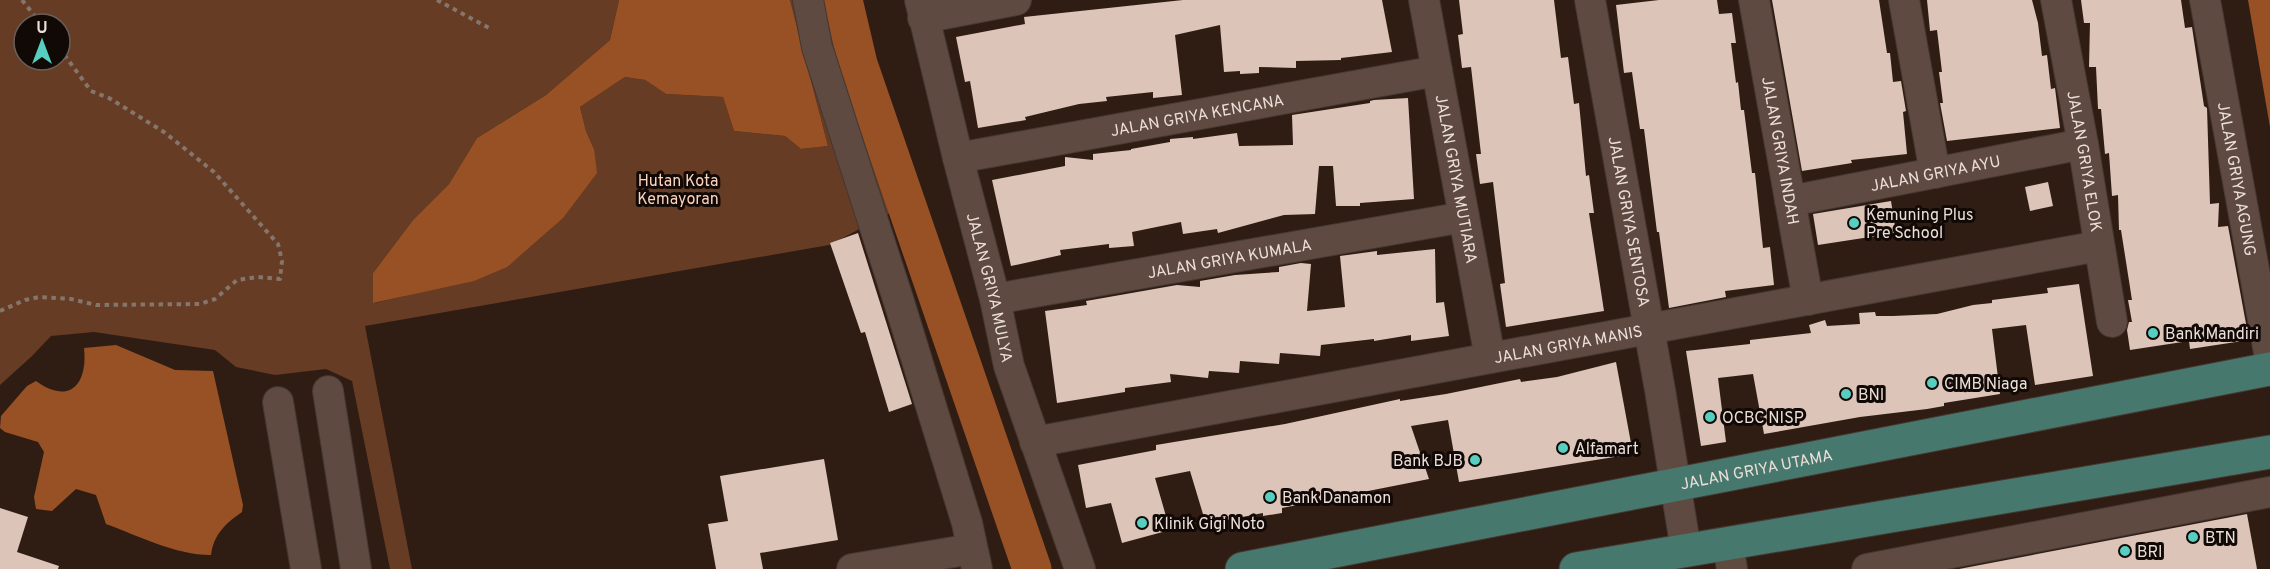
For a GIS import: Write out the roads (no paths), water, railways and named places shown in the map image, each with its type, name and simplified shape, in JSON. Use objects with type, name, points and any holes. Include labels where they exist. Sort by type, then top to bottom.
[{"type":"main road","name":"JALAN GRIYA UTAMA","points":[[1242,569],[2270,369]]},
{"type":"main road","points":[[1576,569],[1710,556],[2270,452]]},
{"type":"street","points":[[808,0],[817,48],[967,523],[974,559],[852,569]]},
{"type":"street","points":[[922,9],[1016,0]]},
{"type":"street","name":"JALAN GRIYA MUTIARA","points":[[1424,0],[1490,358]]},
{"type":"street","name":"JALAN GRIYA SENTOSA","points":[[1590,0],[1675,483],[1710,556]]},
{"type":"street","name":"JALAN GRIYA INDAH","points":[[1754,0],[1808,300]]},
{"type":"street","points":[[1904,0],[1935,173]]},
{"type":"street","name":"JALAN GRIYA ELOK","points":[[2056,0],[2083,144],[2112,322]]},
{"type":"street","name":"JALAN GRIYA AGUNG","points":[[2205,0],[2270,357]]},
{"type":"street","name":"JALAN GRIYA MULYA","points":[[922,9],[995,299],[1009,366],[1080,569]]},
{"type":"street","name":"JALAN GRIYA KENCANA","points":[[958,158],[1437,71]]},
{"type":"street","name":"JALAN GRIYA AYU","points":[[1790,201],[2083,144]]},
{"type":"street","name":"JALAN GRIYA KUMALA","points":[[995,299],[1464,217]]},
{"type":"street","name":"JALAN GRIYA MANIS","points":[[1035,442],[2099,246]]},
{"type":"street","points":[[328,391],[356,569]]},
{"type":"street","points":[[278,402],[306,569]]},
{"type":"street","points":[[1867,569],[2270,492]]},
{"type":"waterway","points":[[843,0],[858,64],[1032,569]]},
{"type":"place","name":"Kemuning Plus Pre School","points":[[1854,223]]},
{"type":"place","name":"Bank Mandiri","points":[[2153,333]]},
{"type":"place","name":"CIMB Niaga","points":[[1932,383]]},
{"type":"place","name":"BNI","points":[[1846,394]]},
{"type":"place","name":"OCBC NISP","points":[[1710,417]]},
{"type":"place","name":"Alfamart","points":[[1563,448]]},
{"type":"place","name":"Bank BJB","points":[[1475,460]]},
{"type":"place","name":"Bank Danamon","points":[[1270,497]]},
{"type":"place","name":"Klinik Gigi Noto","points":[[1142,523]]},
{"type":"place","name":"BTN","points":[[2193,537]]},
{"type":"place","name":"BRI","points":[[2125,551]]},
{"type":"park label","name":"Hutan Kota Kemayoran","points":[[678,189]]}]
